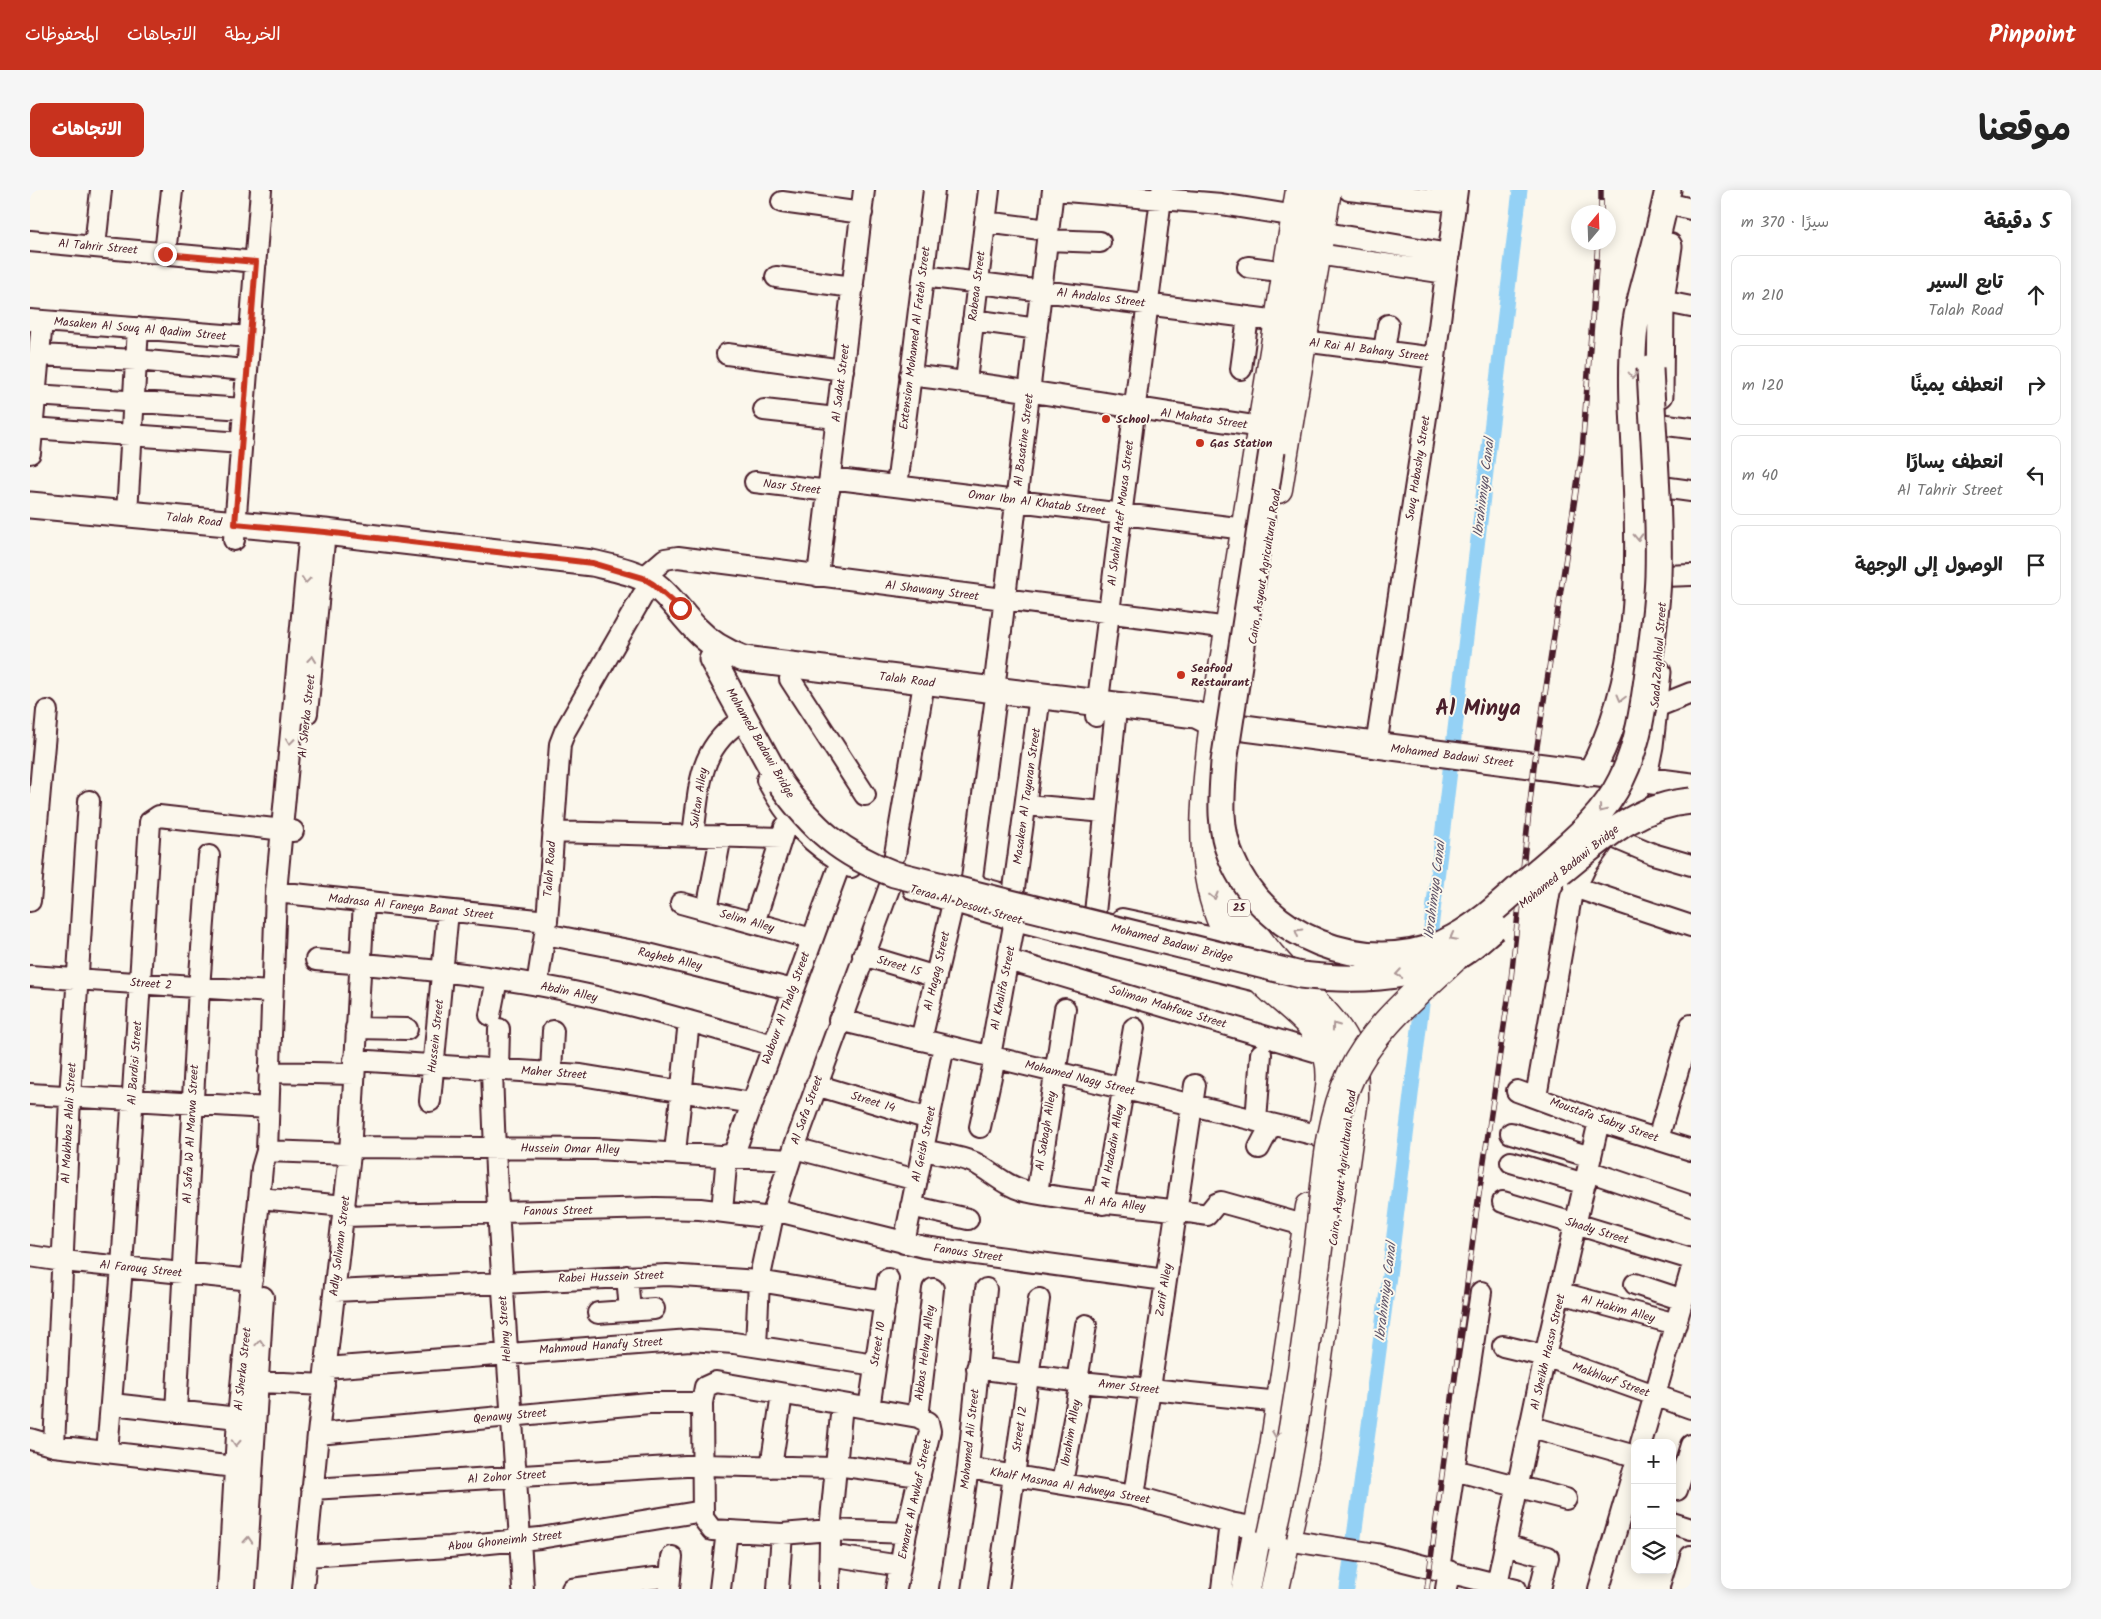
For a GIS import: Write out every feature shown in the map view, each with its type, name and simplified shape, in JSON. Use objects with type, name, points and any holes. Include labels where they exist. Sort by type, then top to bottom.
[{"type":"highway","name":"Cairo, Asyout Agricultural Road","points":[[1226,726],[1229,628],[1245,529],[1267,439],[1279,321],[1300,190]]},
{"type":"highway","name":"Cairo, Asyout Agricultural Road","points":[[1246,1589],[1282,1537],[1280,1402],[1331,1074],[1328,1055],[1319,1036],[1305,1019],[1265,984],[1233,942],[1220,917],[1218,864],[1205,810],[1226,726],[1303,341],[1327,190]]},
{"type":"highway","name":"Cairo, Asyout Agricultural Road","points":[[1218,864],[1251,931],[1267,952],[1336,1026],[1348,1048],[1354,1073],[1354,1098],[1308,1433],[1282,1537],[1275,1589]]},
{"type":"highway","points":[[1261,1589],[1282,1537],[1332,1143],[1342,1096],[1351,1074],[1377,1034],[1453,959]]},
{"type":"main road","name":"Cairo, Asyout Agricultural Road","points":[[1267,439],[1312,220],[1316,208],[1327,190]]},
{"type":"main road","name":"Saad Zaghloul Street","points":[[1590,774],[1606,744],[1626,679],[1638,590],[1639,552],[1633,410],[1634,338],[1637,314],[1653,255],[1680,199]]},
{"type":"main road","name":"Saad Zaghloul Street","points":[[1643,781],[1656,707],[1664,576],[1659,424],[1661,301],[1668,248],[1680,199]]},
{"type":"main road","points":[[1267,439],[1224,762],[1221,811],[1226,842],[1240,876],[1253,896],[1271,914],[1297,932],[1322,945],[1346,952],[1371,956],[1396,955],[1421,950],[1444,942],[1466,930],[1569,844],[1592,822],[1610,798],[1631,758],[1644,702],[1658,578],[1650,368],[1653,255]]},
{"type":"main road","name":"Talah Road","points":[[30,505],[126,514],[234,532]]},
{"type":"main road","name":"Talah Road","points":[[30,519],[234,532],[317,540],[571,574],[609,582],[643,586],[666,612],[740,672],[790,680],[922,695],[995,697]]},
{"type":"main road","name":"Talah Road","points":[[724,660],[756,662],[1039,702],[1198,729],[1226,726]]},
{"type":"main road","name":"Mohamed Badawi Bridge","points":[[724,660],[741,720],[780,783],[818,830],[841,848],[867,863],[894,874],[1301,975],[1359,979],[1420,970],[1453,959],[1467,950],[1618,826],[1654,808],[1691,801]]},
{"type":"main road","name":"Mohamed Badawi Street","points":[[1226,726],[1691,786]]},
{"type":"street","points":[[95,247],[101,190]]},
{"type":"street","points":[[165,254],[172,190]]},
{"type":"street","points":[[234,532],[261,190]]},
{"type":"street","name":"Al Sadat Street","points":[[818,576],[864,190]]},
{"type":"street","name":"Extension Mohamed Al Fateh Street","points":[[897,486],[934,190]]},
{"type":"street","name":"Rabeaa Street","points":[[966,382],[989,190]]},
{"type":"street","points":[[1055,190],[1222,197],[1296,216]]},
{"type":"street","name":"Al Basatine Street","points":[[1055,190],[1036,329],[1004,600],[995,697],[972,878],[978,887],[1013,896],[1233,942]]},
{"type":"street","points":[[1349,190],[1456,196]]},
{"type":"street","name":"Al Shahid Atef Mousa Street","points":[[1095,913],[1105,812],[1103,712],[1109,614],[1161,194]]},
{"type":"street","name":"Souq Habashy Street","points":[[1376,746],[1435,358],[1456,196]]},
{"type":"street","points":[[782,202],[862,213]]},
{"type":"street","points":[[985,222],[1048,235],[1100,242]]},
{"type":"street","name":"Al Tahrir Street","points":[[30,241],[256,262]]},
{"type":"street","points":[[1319,243],[1448,263]]},
{"type":"street","points":[[1248,267],[1287,272]]},
{"type":"street","name":"Al Andalos Street","points":[[924,276],[1279,321]]},
{"type":"street","points":[[776,277],[853,287]]},
{"type":"street","points":[[1661,301],[1691,307]]},
{"type":"street","points":[[1241,369],[1248,317]]},
{"type":"street","points":[[30,453],[39,355],[36,320]]},
{"type":"street","name":"Masaken Al Souq Al Qadim Street","points":[[36,320],[250,337]]},
{"type":"street","points":[[973,320],[1036,329]]},
{"type":"street","points":[[1384,352],[1388,325]]},
{"type":"street","points":[[126,514],[138,328]]},
{"type":"street","name":"Al Rai Al Bahary Street","points":[[1303,341],[1435,358]]},
{"type":"street","points":[[727,354],[843,370]]},
{"type":"street","points":[[39,355],[136,360],[246,370]]},
{"type":"street","name":"Al Mahata Street","points":[[910,375],[1030,390],[1135,409],[1267,439]]},
{"type":"street","points":[[35,395],[244,409]]},
{"type":"street","points":[[764,410],[836,418]]},
{"type":"street","points":[[1659,424],[1691,428]]},
{"type":"street","points":[[32,428],[242,443]]},
{"type":"street","name":"Nasr Street","points":[[755,482],[829,485]]},
{"type":"street","name":"Omar Ibn Al Khatab Street","points":[[829,485],[897,486],[1245,529]]},
{"type":"street","points":[[1662,487],[1691,491]]},
{"type":"street","name":"Al Sherka Street","points":[[236,1587],[249,1382],[265,1199],[262,1164],[267,1151],[276,892],[290,881],[288,830],[317,540]]},
{"type":"street","name":"Al Shawany Street","points":[[643,586],[660,562],[671,557],[1229,628]]},
{"type":"street","points":[[1664,576],[1691,576]]},
{"type":"street","name":"Talah Road","points":[[537,985],[546,928],[558,759],[565,730],[643,586]]},
{"type":"street","points":[[790,680],[865,794]]},
{"type":"street","points":[[1656,707],[1691,693]]},
{"type":"street","points":[[895,854],[922,695]]},
{"type":"street","name":"Masaken Al Tayaran Street","points":[[1013,896],[1039,702]]},
{"type":"street","points":[[30,902],[47,712]]},
{"type":"street","name":"Teraa Al Desout Street","points":[[741,720],[788,816],[804,834],[841,861],[891,882],[1015,920],[1265,984]]},
{"type":"street","name":"Sultan Alley","points":[[693,835],[701,779],[707,757],[726,730],[741,720]]},
{"type":"street","name":"Saad Zaghloul Street","points":[[1536,1097],[1568,906],[1574,887],[1586,866],[1632,803],[1643,781]]},
{"type":"street","name":"Al Makhbaz Alali Street","points":[[54,1446],[70,1098],[89,801]]},
{"type":"street","points":[[1632,803],[1660,810],[1691,809]]},
{"type":"street","points":[[1026,805],[1105,812]]},
{"type":"street","name":"Al Bardisi Street","points":[[107,1452],[122,1267],[150,822],[159,816],[288,830]]},
{"type":"street","points":[[754,923],[788,816]]},
{"type":"street","points":[[553,832],[781,838]]},
{"type":"street","points":[[1608,835],[1653,854],[1691,865]]},
{"type":"street","points":[[707,910],[722,836]]},
{"type":"street","name":"Al Safa W Al Marwa Street","points":[[176,1412],[192,1104],[209,856]]},
{"type":"street","name":"Wabour Al Thalg Street","points":[[722,1212],[730,1155],[752,1103],[841,861]]},
{"type":"street","name":"Al Safa Street","points":[[756,1346],[760,1281],[773,1214],[839,1020],[891,882]]},
{"type":"street","points":[[1574,887],[1691,926]]},
{"type":"street","name":"Madrasa Al Faneya Banat Street","points":[[276,892],[448,911],[546,928]]},
{"type":"street","name":"Adly Soliman Street","points":[[303,1589],[318,1434],[345,1211],[364,902]]},
{"type":"street","name":"Al Hagag Street","points":[[921,1040],[953,902]]},
{"type":"street","name":"Selim Alley","points":[[681,903],[812,939]]},
{"type":"street","name":"Hussein Street","points":[[430,1101],[448,911]]},
{"type":"street","name":"Al Khalifa Street","points":[[980,1127],[1015,920]]},
{"type":"street","name":"Ragheb Alley","points":[[546,928],[793,990]]},
{"type":"street","name":"Street 15","points":[[863,955],[936,977]]},
{"type":"street","name":"Abdin Alley","points":[[316,960],[443,972],[537,985],[689,1021],[773,1044]]},
{"type":"street","name":"Soliman Mahfouz Street","points":[[1008,960],[1328,1055]]},
{"type":"street","name":"Street 2","points":[[30,976],[272,992]]},
{"type":"street","name":"Helmy Street","points":[[497,979],[494,1148],[523,1589]]},
{"type":"street","name":"Al Sabagh Alley","points":[[1037,1193],[1065,1009]]},
{"type":"street","name":"Mohamed Nagy Street","points":[[839,1020],[1321,1136]]},
{"type":"street","points":[[675,1152],[689,1021]]},
{"type":"street","points":[[1658,1139],[1691,1025]]},
{"type":"street","points":[[356,1028],[406,1029]]},
{"type":"street","name":"Al Hadadin Alley","points":[[1103,1204],[1134,1028]]},
{"type":"street","points":[[551,1073],[553,1031]]},
{"type":"street","name":"Al Geish Street","points":[[904,1243],[944,1046]]},
{"type":"street","points":[[1259,1148],[1264,1123],[1261,1054]]},
{"type":"street","name":"Maher Street","points":[[269,1072],[433,1065],[610,1078],[752,1103]]},
{"type":"street","name":"Street 14","points":[[816,1085],[929,1119]]},
{"type":"street","name":"Zarif Alley","points":[[1134,1496],[1195,1085]]},
{"type":"street","name":"Moustafa Sabry Street","points":[[1517,1091],[1599,1121],[1691,1150]]},
{"type":"street","points":[[30,1094],[132,1102],[268,1108]]},
{"type":"street","name":"Al Sheikh Hassn Street","points":[[1497,1584],[1532,1426],[1545,1356],[1599,1121]]},
{"type":"street","points":[[1511,1133],[1588,1171],[1691,1206]]},
{"type":"street","name":"Hussein Omar Alley","points":[[267,1151],[494,1148],[730,1155],[792,1154],[917,1180]]},
{"type":"street","name":"Al Afa Alley","points":[[923,1150],[970,1161],[1010,1186],[1037,1193],[1103,1204],[1177,1210],[1208,1215],[1216,1204],[1221,1202],[1307,1226]]},
{"type":"street","points":[[1511,1162],[1588,1171]]},
{"type":"street","name":"Al Sherka Street","points":[[236,1587],[235,1467],[238,1418],[249,1382],[252,1280],[265,1199]]},
{"type":"street","name":"Fanous Street","points":[[265,1199],[345,1211],[498,1212],[656,1208],[773,1214],[944,1251],[1165,1280]]},
{"type":"street","name":"Shady Street","points":[[1503,1202],[1691,1259]]},
{"type":"street","points":[[911,1206],[968,1220]]},
{"type":"street","name":"Al Farouq Street","points":[[30,1256],[62,1261],[252,1280]]},
{"type":"street","points":[[1642,1439],[1676,1324],[1685,1303],[1691,1271]]},
{"type":"street","name":"Rabei Hussein Street","points":[[335,1291],[627,1276],[692,1275],[760,1281],[885,1302]]},
{"type":"street","points":[[627,1276],[630,1310]]},
{"type":"street","name":"Street 10","points":[[869,1409],[888,1279]]},
{"type":"street","points":[[1634,1284],[1685,1303]]},
{"type":"street","name":"Mohamed Ali Street","points":[[950,1589],[968,1468],[986,1288]]},
{"type":"street","name":"Abbas Helmy Alley","points":[[918,1417],[933,1289]]},
{"type":"street","points":[[1445,1576],[1454,1470],[1481,1292]]},
{"type":"street","name":"Al Hakim Alley","points":[[1561,1293],[1676,1324]]},
{"type":"street","name":"Street 12","points":[[998,1589],[1039,1299]]},
{"type":"street","points":[[598,1313],[654,1309]]},
{"type":"street","name":"Ibrahim Alley","points":[[1062,1483],[1079,1382],[1086,1324]]},
{"type":"street","name":"Mahmoud Hanafy Street","points":[[249,1382],[325,1377],[506,1353],[690,1340],[756,1346],[875,1365]]},
{"type":"street","name":"Makhlouf Street","points":[[1503,1346],[1545,1356],[1691,1408]]},
{"type":"street","name":"Amer Street","points":[[977,1368],[1079,1382],[1280,1402]]},
{"type":"street","points":[[906,1533],[830,1530],[782,1534],[712,1530],[707,1526],[703,1518],[702,1403],[705,1387],[716,1382],[918,1417]]},
{"type":"street","points":[[771,1467],[782,1394]]},
{"type":"street","name":"Qenawy Street","points":[[318,1434],[649,1403],[702,1403]]},
{"type":"street","points":[[112,1404],[238,1418]]},
{"type":"street","points":[[829,1589],[830,1530],[842,1404]]},
{"type":"street","name":"Emarat Al Awkaf Street","points":[[896,1589],[906,1533],[930,1426],[928,1422],[918,1417]]},
{"type":"street","points":[[1532,1426],[1631,1455]]},
{"type":"street","points":[[30,1439],[54,1446],[235,1467]]},
{"type":"street","points":[[1678,1490],[1691,1445]]},
{"type":"street","points":[[702,1465],[836,1467],[920,1476]]},
{"type":"street","name":"Al Zohor Street","points":[[312,1489],[702,1465]]},
{"type":"street","name":"Khalf Masnaa Al Adweya Street","points":[[968,1468],[1013,1474],[1134,1496],[1282,1537],[1399,1559],[1445,1576],[1516,1589]]},
{"type":"street","points":[[1454,1470],[1566,1499]]},
{"type":"street","points":[[1599,1589],[1629,1510],[1633,1484]]},
{"type":"street","name":"Abou Ghoneimh Street","points":[[306,1556],[449,1547],[520,1540],[562,1535],[703,1511]]},
{"type":"street","points":[[1222,1589],[1230,1523]]},
{"type":"street","points":[[1676,1524],[1691,1529]]},
{"type":"street","points":[[720,1589],[727,1531]]},
{"type":"street","points":[[778,1589],[782,1534]]},
{"type":"street","points":[[1505,1545],[1548,1556],[1540,1589]]},
{"type":"street","points":[[830,1555],[900,1566]]},
{"type":"street","points":[[1682,1589],[1691,1556]]},
{"type":"street","points":[[572,1589],[670,1574]]},
{"type":"waterway","name":"Ibrahimiya Canal","points":[[1428,953],[1520,190]]},
{"type":"waterway","name":"Ibrahimiya Canal","points":[[1347,1589],[1389,1276],[1424,988]]},
{"type":"railway","points":[[1601,190],[1601,205]]},
{"type":"railway","points":[[1427,1589],[1477,1208],[1511,979],[1534,766],[1582,452],[1597,250]]},
{"type":"place","name":"School","points":[[1106,419]]},
{"type":"place","name":"Gas Station","points":[[1200,443]]},
{"type":"place","name":"Seafood Restaurant","points":[[1181,675]]},
{"type":"district","name":"Al Minya","points":[[1478,709]]},
{"type":"route","points":[[165,254],[256,262],[235,524],[325,532],[592,563],[618,569],[643,578],[653,584],[680,608]]}]
